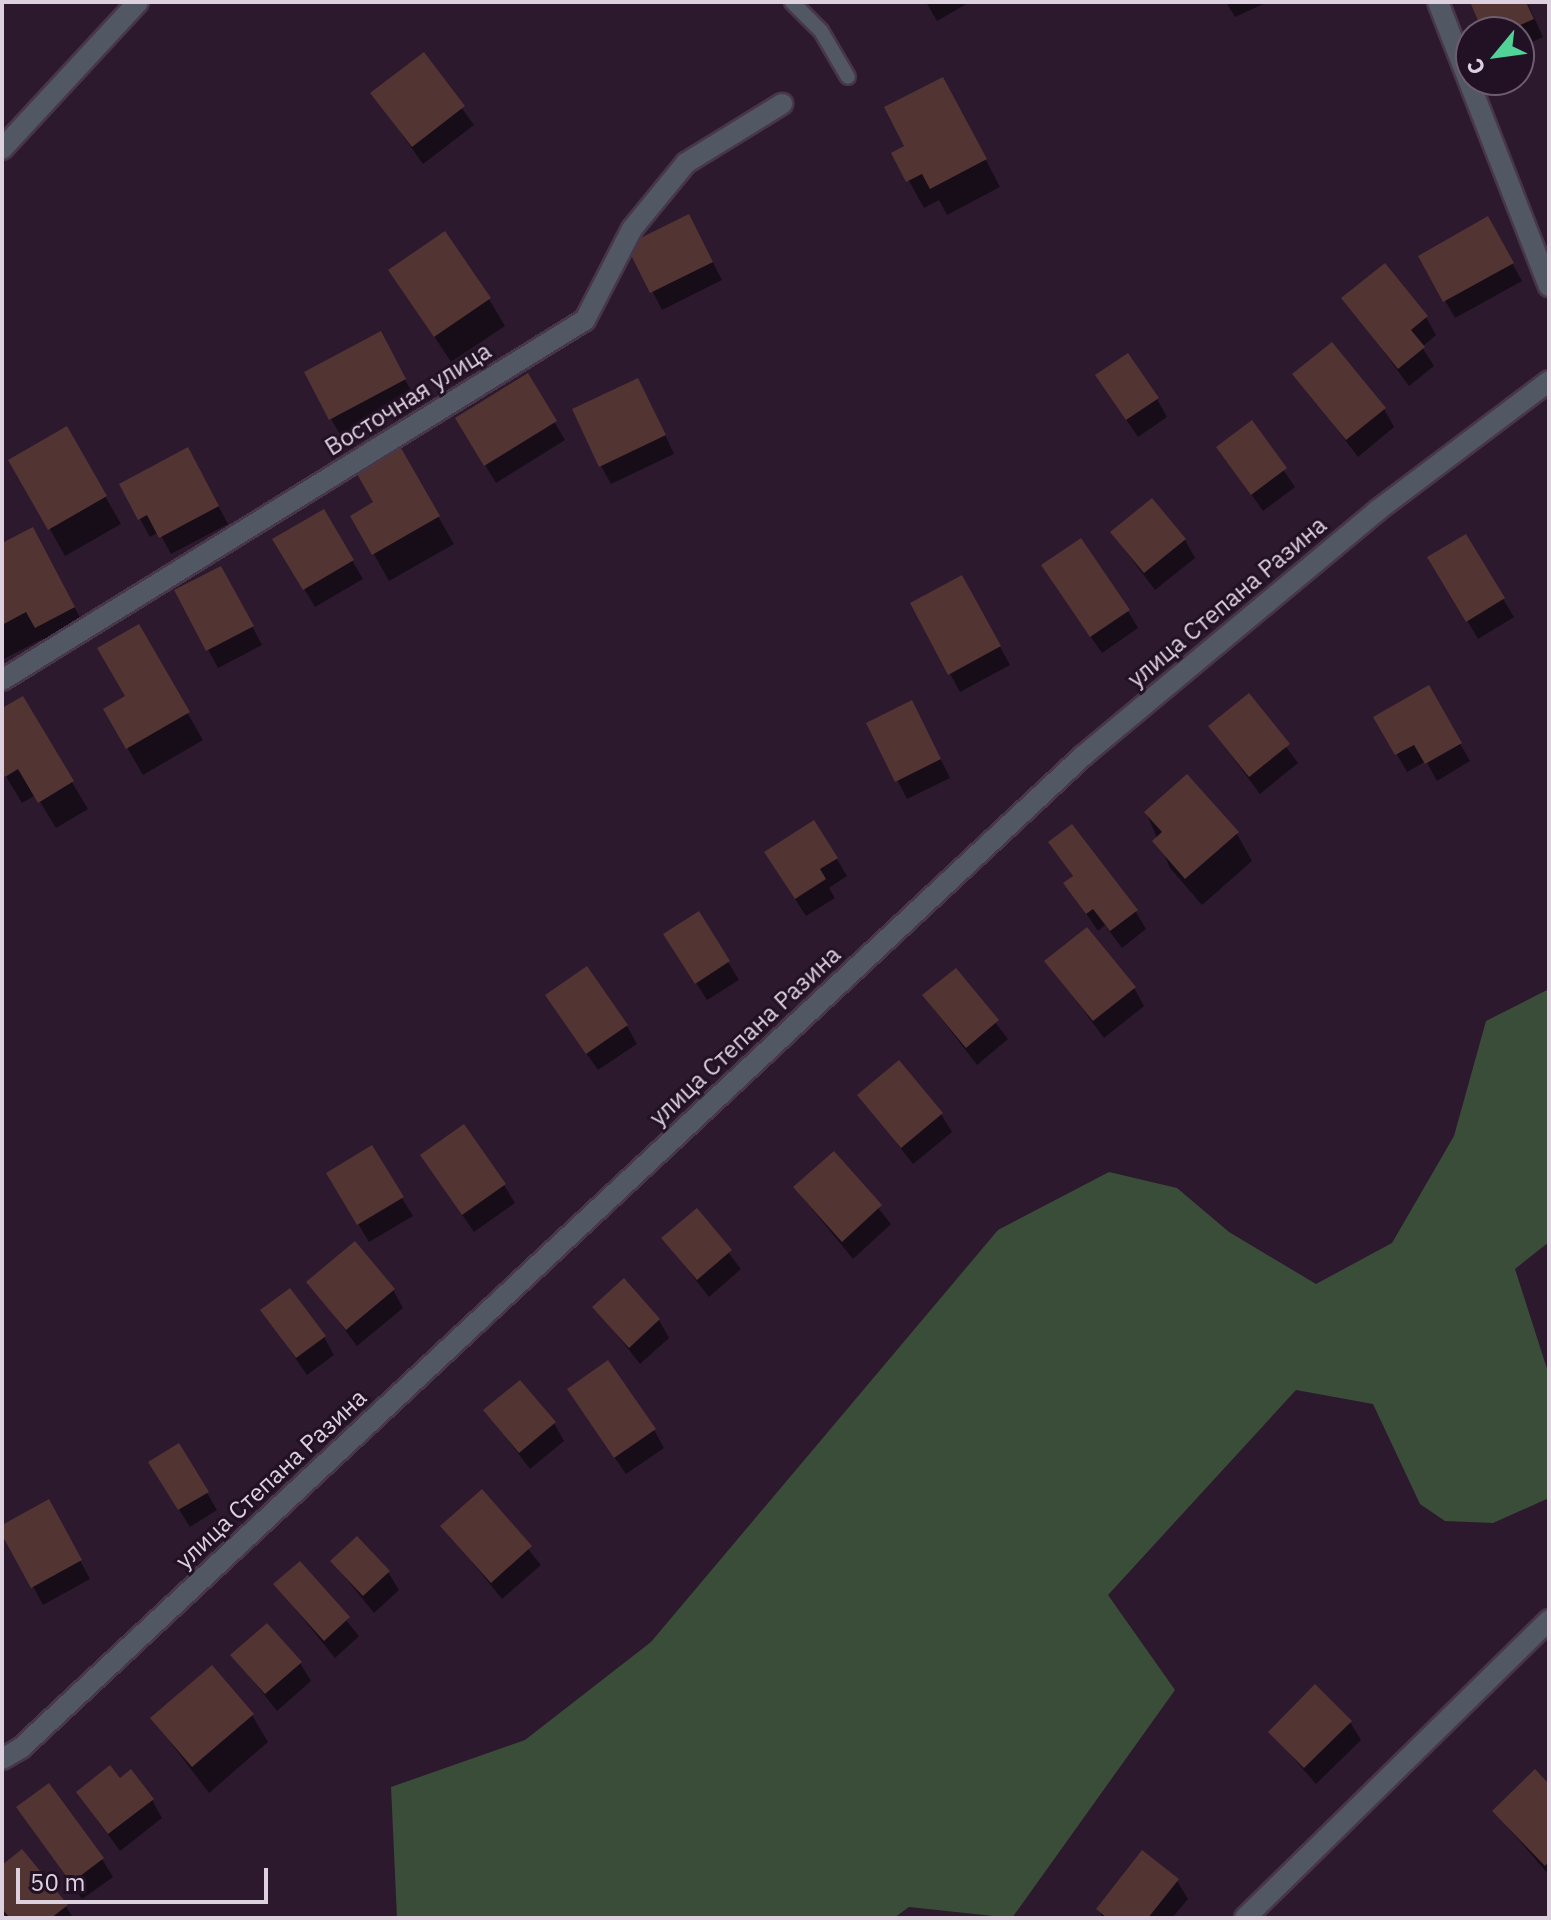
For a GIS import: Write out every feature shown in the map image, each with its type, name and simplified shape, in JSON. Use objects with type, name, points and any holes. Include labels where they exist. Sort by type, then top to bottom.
[{"type":"street","points":[[2,149],[138,2]]},
{"type":"street","points":[[1438,2],[1549,286]]},
{"type":"street","name":"Восточная улица","points":[[2,680],[585,320],[632,229],[686,163],[782,104]]},
{"type":"street","name":"улица Степана Разина","points":[[2,1759],[21,1748],[1083,756],[1378,510],[1549,381]]},
{"type":"street","points":[[1245,1918],[1549,1620]]},
{"type":"lane","points":[[792,2],[821,31],[848,77]]},
{"type":"green space","points":[[1549,989],[1549,1242],[1515,1269],[1549,1375],[1549,1498],[1493,1523],[1445,1521],[1420,1504],[1373,1404],[1296,1390],[1108,1595],[1175,1690],[1012,1918],[909,1907],[894,1918],[397,1918],[391,1787],[525,1740],[651,1642],[998,1230],[1109,1172],[1177,1188],[1229,1232],[1316,1284],[1392,1243],[1454,1136],[1486,1021]]},
{"type":"building","points":[[1470,2],[1526,2],[1533,16],[1476,16]]},
{"type":"building","points":[[424,52],[465,106],[412,147],[370,93]]},
{"type":"building","points":[[943,77],[987,159],[930,189],[922,174],[906,182],[891,153],[904,146],[884,107]]},
{"type":"building","points":[[689,214],[713,262],[650,293],[626,245]]},
{"type":"building","points":[[1488,216],[1514,263],[1443,302],[1418,256]]},
{"type":"building","points":[[445,231],[491,298],[434,337],[388,270]]},
{"type":"building","points":[[1385,263],[1428,316],[1411,330],[1425,347],[1398,369],[1341,298]]},
{"type":"building","points":[[381,331],[406,379],[329,420],[304,372]]},
{"type":"building","points":[[1332,342],[1386,408],[1346,440],[1292,374]]},
{"type":"building","points":[[1128,353],[1159,398],[1126,420],[1095,375]]},
{"type":"building","points":[[528,373],[557,421],[484,466],[455,418]]},
{"type":"building","points":[[638,378],[666,435],[599,467],[572,409]]},
{"type":"building","points":[[1252,420],[1287,468],[1251,495],[1216,447]]},
{"type":"building","points":[[67,426],[107,496],[48,530],[8,460]]},
{"type":"building","points":[[188,447],[219,506],[159,538],[147,515],[138,520],[119,484]]},
{"type":"building","points":[[401,448],[440,516],[372,555],[350,516],[373,502],[357,474]]},
{"type":"building","points":[[1152,498],[1186,539],[1144,573],[1110,532]]},
{"type":"building","points":[[324,509],[354,560],[303,590],[272,539]]},
{"type":"building","points":[[33,527],[75,607],[35,628],[26,612],[2,625],[2,543]]},
{"type":"building","points":[[1466,534],[1505,598],[1466,622],[1427,557]]},
{"type":"building","points":[[1081,538],[1130,610],[1090,637],[1041,565]]},
{"type":"building","points":[[221,566],[254,626],[206,651],[174,590]]},
{"type":"building","points":[[962,575],[1001,646],[948,675],[910,603]]},
{"type":"building","points":[[139,624],[190,712],[126,749],[103,709],[125,696],[97,648]]},
{"type":"building","points":[[1429,685],[1462,743],[1425,764],[1414,745],[1395,755],[1373,717]]},
{"type":"building","points":[[1249,693],[1290,744],[1249,777],[1208,726]]},
{"type":"building","points":[[23,696],[74,781],[38,803],[18,769],[5,777],[2,773],[2,708]]},
{"type":"building","points":[[912,700],[941,759],[895,782],[866,723]]},
{"type":"building","points":[[1187,774],[1239,832],[1185,879],[1152,841],[1162,832],[1144,812]]},
{"type":"building","points":[[814,820],[838,858],[820,869],[826,879],[795,899],[764,852]]},
{"type":"building","points":[[1072,824],[1138,910],[1110,931],[1093,909],[1086,914],[1063,883],[1073,876],[1048,842]]},
{"type":"building","points":[[699,911],[730,961],[695,984],[663,934]]},
{"type":"building","points":[[1087,927],[1136,987],[1093,1021],[1044,961]]},
{"type":"building","points":[[587,966],[628,1025],[586,1054],[545,995]]},
{"type":"building","points":[[956,968],[999,1020],[966,1048],[922,995]]},
{"type":"building","points":[[899,1060],[943,1113],[901,1148],[857,1095]]},
{"type":"building","points":[[464,1124],[506,1184],[462,1215],[420,1155]]},
{"type":"building","points":[[372,1145],[404,1197],[357,1225],[326,1173]]},
{"type":"building","points":[[834,1151],[882,1205],[842,1242],[793,1187]]},
{"type":"building","points":[[697,1208],[732,1250],[697,1280],[661,1238]]},
{"type":"building","points":[[355,1241],[395,1289],[346,1330],[306,1282]]},
{"type":"building","points":[[624,1278],[660,1319],[629,1348],[592,1307]]},
{"type":"building","points":[[290,1288],[326,1336],[296,1358],[260,1310]]},
{"type":"building","points":[[608,1360],[656,1429],[614,1458],[567,1389]]},
{"type":"building","points":[[520,1380],[556,1422],[519,1453],[483,1410]]},
{"type":"building","points":[[179,1443],[209,1492],[178,1510],[148,1462]]},
{"type":"building","points":[[482,1489],[532,1546],[491,1583],[440,1526]]},
{"type":"building","points":[[49,1499],[82,1560],[31,1588],[2,1535],[2,1525]]},
{"type":"building","points":[[357,1536],[390,1571],[363,1596],[330,1561]]},
{"type":"building","points":[[300,1561],[350,1617],[324,1641],[273,1584]]},
{"type":"building","points":[[267,1623],[302,1662],[265,1694],[230,1655]]},
{"type":"building","points":[[212,1665],[254,1714],[192,1767],[150,1718]]},
{"type":"building","points":[[1315,1684],[1352,1721],[1304,1768],[1268,1732]]},
{"type":"building","points":[[110,1765],[120,1778],[131,1769],[154,1799],[108,1834],[76,1792]]},
{"type":"building","points":[[1535,1769],[1549,1784],[1549,1861],[1545,1866],[1492,1811]]},
{"type":"building","points":[[49,1783],[104,1858],[71,1883],[16,1807]]},
{"type":"building","points":[[22,1849],[68,1905],[51,1918],[10,1918],[2,1909],[2,1865]]},
{"type":"building","points":[[1142,1850],[1179,1879],[1148,1918],[1107,1918],[1096,1909]]}]
